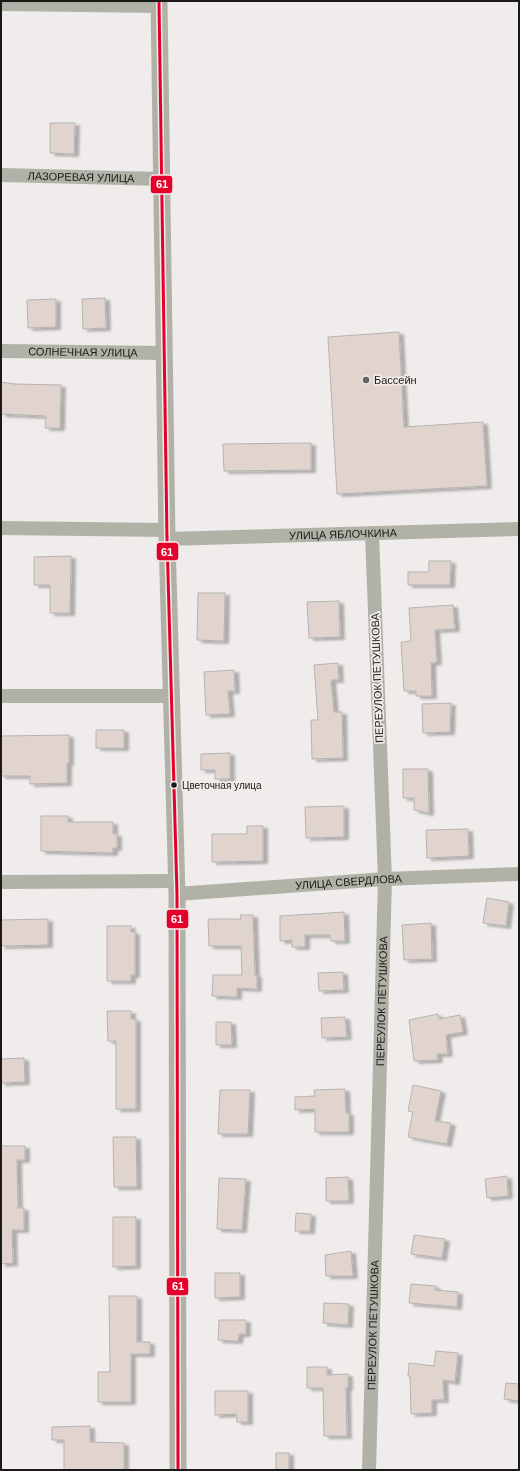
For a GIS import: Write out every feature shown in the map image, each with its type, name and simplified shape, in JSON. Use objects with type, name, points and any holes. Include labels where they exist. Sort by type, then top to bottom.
[{"type":"street","points":[[1,4],[159,3],[167,535],[177,888],[178,1470]]},
{"type":"street","name":"ЛАЗОРЕВАЯ УЛИЦА","points":[[1,175],[162,178]]},
{"type":"street","name":"СОЛНЕЧНАЯ УЛИЦА","points":[[1,350],[164,353]]},
{"type":"street","name":"УЛИЦА ЯБЛОЧКИНА","points":[[1,528],[167,535],[372,533],[519,528]]},
{"type":"street","name":"ПЕРЕУЛОК ПЕТУШКОВА","points":[[369,1470],[385,879],[372,533]]},
{"type":"street","points":[[1,696],[172,696]]},
{"type":"street","name":"УЛИЦА СВЕРДЛОВА","points":[[1,882],[177,888],[519,874]]},
{"type":"building","points":[[50,123],[75,123],[74,154],[50,153]]},
{"type":"building","points":[[105,298],[106,328],[83,329],[82,299]]},
{"type":"building","points":[[56,299],[56,327],[28,328],[27,300]]},
{"type":"building","name":"Бассейн","points":[[399,332],[404,427],[483,422],[487,486],[337,494],[328,337]]},
{"type":"building","points":[[1,382],[14,384],[61,385],[60,428],[45,428],[46,416],[1,414]]},
{"type":"building","points":[[311,443],[311,470],[224,471],[223,444]]},
{"type":"building","points":[[71,556],[70,613],[50,613],[50,585],[34,585],[34,557]]},
{"type":"building","points":[[429,561],[451,561],[450,585],[408,585],[408,572],[429,572]]},
{"type":"building","points":[[198,593],[225,593],[224,641],[197,640]]},
{"type":"building","points":[[339,601],[340,637],[309,638],[307,602]]},
{"type":"building","points":[[453,605],[455,629],[435,630],[437,662],[431,663],[432,696],[416,696],[416,691],[404,691],[401,642],[411,641],[409,608]]},
{"type":"building","points":[[338,663],[339,680],[331,680],[334,712],[342,712],[343,758],[312,759],[311,720],[318,720],[314,665]]},
{"type":"building","points":[[234,670],[235,691],[228,691],[230,714],[206,715],[204,672]]},
{"type":"building","points":[[451,703],[450,732],[423,733],[422,704]]},
{"type":"building","points":[[96,730],[124,730],[124,748],[96,748]]},
{"type":"building","points":[[69,735],[67,783],[30,784],[30,776],[1,776],[1,736]]},
{"type":"building","points":[[230,753],[230,779],[215,779],[215,770],[201,770],[201,754]]},
{"type":"building","points":[[403,769],[428,769],[429,813],[414,810],[414,798],[403,798]]},
{"type":"building","points":[[344,806],[344,837],[306,838],[305,807]]},
{"type":"building","points":[[41,816],[68,816],[68,822],[113,822],[113,834],[117,834],[117,848],[113,848],[113,853],[41,851]]},
{"type":"building","points":[[247,826],[263,826],[263,861],[212,862],[212,834],[247,834]]},
{"type":"building","points":[[468,829],[469,856],[427,858],[426,830]]},
{"type":"building","points":[[487,898],[509,902],[506,926],[483,923]]},
{"type":"building","points":[[344,912],[345,941],[331,941],[330,935],[305,935],[305,947],[292,947],[292,940],[280,941],[280,916]]},
{"type":"building","points":[[240,915],[253,915],[255,975],[257,975],[257,989],[237,988],[237,997],[212,996],[213,975],[242,975],[241,946],[209,946],[208,919],[241,919]]},
{"type":"building","points":[[48,919],[48,945],[1,946],[1,920]]},
{"type":"building","points":[[431,923],[432,959],[404,960],[402,925]]},
{"type":"building","points":[[107,926],[131,926],[131,932],[135,932],[135,975],[131,975],[131,981],[107,981]]},
{"type":"building","points":[[343,972],[344,990],[319,991],[318,973]]},
{"type":"building","points":[[107,1011],[131,1011],[131,1019],[136,1019],[136,1109],[116,1109],[116,1041],[108,1041]]},
{"type":"building","points":[[438,1014],[439,1019],[460,1015],[463,1032],[446,1035],[448,1054],[437,1054],[438,1060],[414,1061],[409,1020]]},
{"type":"building","points":[[345,1017],[347,1037],[322,1038],[321,1018]]},
{"type":"building","points":[[216,1022],[231,1022],[232,1045],[216,1045]]},
{"type":"building","points":[[24,1058],[25,1082],[1,1083],[1,1059]]},
{"type":"building","points":[[413,1085],[441,1091],[435,1121],[451,1123],[447,1144],[408,1137],[413,1112],[408,1111]]},
{"type":"building","points":[[345,1089],[346,1113],[349,1113],[349,1132],[315,1132],[315,1109],[295,1110],[295,1097],[315,1096],[314,1090]]},
{"type":"building","points":[[220,1090],[250,1090],[248,1134],[218,1134]]},
{"type":"building","points":[[113,1137],[136,1137],[137,1187],[114,1187]]},
{"type":"building","points":[[1,1146],[25,1146],[25,1160],[17,1160],[18,1208],[24,1208],[24,1230],[12,1230],[13,1263],[1,1264]]},
{"type":"building","points":[[507,1176],[508,1196],[487,1198],[485,1179]]},
{"type":"building","points":[[348,1177],[349,1201],[326,1201],[326,1178]]},
{"type":"building","points":[[219,1178],[246,1179],[242,1230],[217,1229]]},
{"type":"building","points":[[296,1213],[311,1214],[310,1231],[295,1231]]},
{"type":"building","points":[[113,1217],[136,1217],[136,1266],[113,1267]]},
{"type":"building","points":[[414,1235],[445,1239],[442,1258],[411,1254]]},
{"type":"building","points":[[351,1251],[353,1276],[326,1276],[325,1255]]},
{"type":"building","points":[[215,1273],[240,1273],[240,1297],[215,1298]]},
{"type":"building","points":[[411,1284],[436,1286],[435,1290],[458,1292],[457,1307],[409,1303]]},
{"type":"building","points":[[109,1296],[137,1296],[137,1342],[150,1342],[150,1354],[131,1354],[131,1402],[98,1402],[98,1372],[110,1372]]},
{"type":"building","points":[[324,1303],[349,1304],[348,1325],[323,1323]]},
{"type":"building","points":[[219,1320],[246,1320],[246,1334],[239,1334],[238,1341],[218,1340]]},
{"type":"building","points":[[436,1351],[458,1353],[455,1382],[443,1380],[444,1400],[432,1400],[432,1413],[411,1414],[410,1376],[408,1376],[409,1363],[434,1366]]},
{"type":"building","points":[[307,1367],[327,1367],[327,1375],[348,1374],[348,1388],[346,1388],[347,1436],[324,1436],[323,1388],[307,1388]]},
{"type":"building","points":[[506,1383],[519,1384],[519,1401],[504,1399]]},
{"type":"building","points":[[215,1391],[248,1391],[248,1422],[237,1422],[236,1414],[215,1415]]},
{"type":"building","points":[[90,1426],[90,1442],[124,1443],[124,1470],[64,1470],[64,1440],[52,1440],[52,1427]]},
{"type":"building","points":[[276,1453],[289,1453],[289,1470],[276,1470]]},
{"type":"transit line","name":"61","points":[[159,1],[167,539],[177,894],[178,1470]]},
{"type":"place","name":"Бассейн","points":[[366,380]]},
{"type":"place","name":"Цветочная улица","points":[[174,785]]}]
